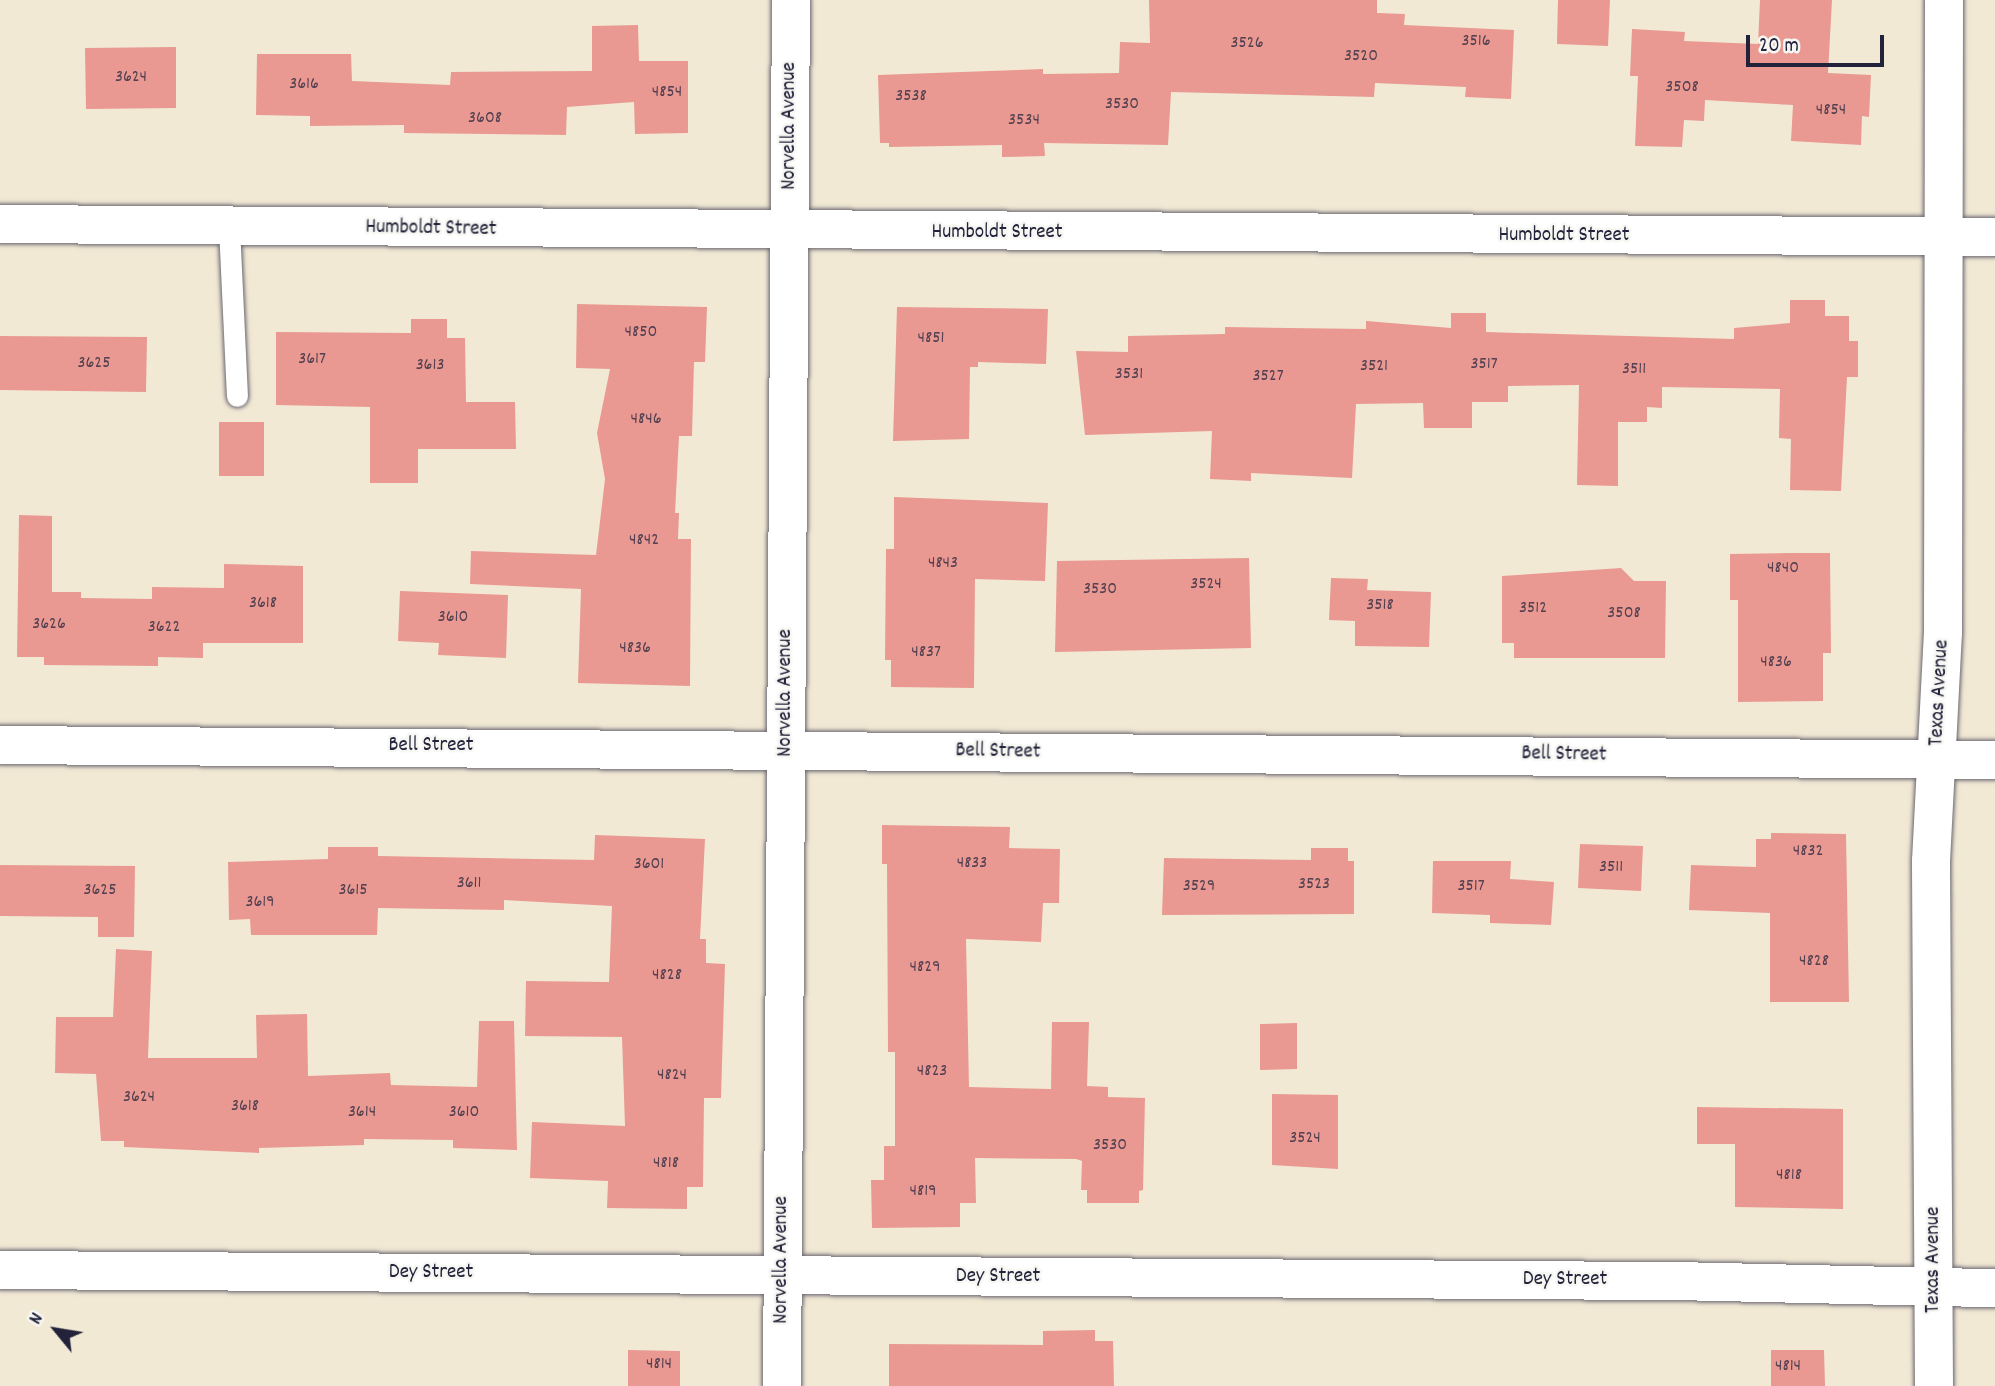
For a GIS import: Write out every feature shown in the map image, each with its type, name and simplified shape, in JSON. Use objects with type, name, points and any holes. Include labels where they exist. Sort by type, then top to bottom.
[{"type":"street","name":"Norvella Avenue","points":[[782,1386],[791,0]]},
{"type":"street","name":"Texas Avenue","points":[[1934,1386],[1931,862],[1943,632],[1944,0]]},
{"type":"street","name":"Humboldt Street","points":[[0,225],[790,232],[1995,237]]},
{"type":"street","name":"Bell Street","points":[[0,745],[786,748],[1995,760]]},
{"type":"street","name":"Dey Street","points":[[0,1270],[1661,1281],[1935,1289],[1995,1288]]},
{"type":"lane","points":[[229,227],[237,396]]},
{"type":"building","points":[[1149,0],[1377,0],[1377,13],[1405,14],[1404,25],[1514,30],[1511,99],[1465,97],[1466,87],[1375,83],[1374,97],[1171,92],[1168,145],[1044,143],[1045,156],[1002,157],[1002,145],[889,147],[889,143],[880,143],[878,75],[1043,69],[1043,74],[1119,73],[1120,42],[1150,43]]},
{"type":"building","points":[[1558,0],[1610,0],[1608,46],[1557,44]]},
{"type":"building","points":[[1760,0],[1832,0],[1828,73],[1871,75],[1869,117],[1862,116],[1861,145],[1791,141],[1793,105],[1705,100],[1704,121],[1684,120],[1682,147],[1635,146],[1638,76],[1630,76],[1632,29],[1685,32],[1684,41],[1758,44]]},
{"type":"building","points":[[638,25],[639,61],[688,61],[688,133],[635,134],[634,102],[567,107],[566,135],[404,133],[404,125],[310,126],[310,116],[256,115],[257,54],[351,54],[352,81],[450,85],[451,72],[592,71],[592,26]]},
{"type":"building","points":[[176,47],[176,108],[86,109],[85,48]]},
{"type":"building","points":[[1790,300],[1825,300],[1825,316],[1849,316],[1849,341],[1858,341],[1858,377],[1847,377],[1841,491],[1790,490],[1791,439],[1779,438],[1780,389],[1662,387],[1662,408],[1647,407],[1647,422],[1618,422],[1618,486],[1577,485],[1579,385],[1508,386],[1508,402],[1472,402],[1472,428],[1424,428],[1423,403],[1356,404],[1352,478],[1251,473],[1251,481],[1210,479],[1212,431],[1085,435],[1076,351],[1128,352],[1128,336],[1225,334],[1225,327],[1366,329],[1366,321],[1451,328],[1451,313],[1486,313],[1486,332],[1734,339],[1734,328],[1790,323]]},
{"type":"building","points":[[577,304],[707,307],[705,362],[694,362],[692,436],[679,436],[675,513],[679,513],[678,539],[691,539],[690,686],[578,683],[581,589],[470,584],[471,551],[596,555],[605,479],[597,433],[610,369],[576,368]]},
{"type":"building","points":[[897,307],[1048,309],[1046,364],[978,362],[978,367],[970,367],[969,439],[893,441]]},
{"type":"building","points":[[411,319],[447,319],[447,338],[465,338],[466,402],[515,402],[516,449],[418,449],[418,483],[370,483],[370,407],[276,405],[276,332],[411,333]]},
{"type":"building","points":[[0,336],[147,337],[146,392],[0,390]]},
{"type":"building","points":[[219,422],[264,422],[264,476],[219,476]]},
{"type":"building","points":[[894,497],[1048,503],[1045,581],[975,579],[974,688],[891,687],[891,660],[885,660],[886,549],[894,549]]},
{"type":"building","points":[[19,515],[52,516],[52,592],[81,592],[81,598],[152,599],[152,587],[224,588],[224,564],[303,566],[303,643],[203,643],[203,658],[158,657],[158,666],[44,665],[44,657],[17,657]]},
{"type":"building","points":[[1830,553],[1831,653],[1823,653],[1823,701],[1738,702],[1738,600],[1730,600],[1730,554]]},
{"type":"building","points":[[1249,558],[1251,648],[1055,652],[1057,561]]},
{"type":"building","points":[[1621,568],[1634,581],[1666,581],[1665,658],[1514,658],[1514,643],[1502,643],[1502,576]]},
{"type":"building","points":[[1331,578],[1368,579],[1367,590],[1431,592],[1429,647],[1355,646],[1355,621],[1329,620]]},
{"type":"building","points":[[400,591],[508,595],[506,658],[438,655],[439,643],[398,641]]},
{"type":"building","points":[[882,825],[1010,827],[1009,848],[1060,849],[1059,903],[1043,903],[1041,942],[966,939],[969,1087],[1051,1089],[1052,1022],[1089,1022],[1087,1086],[1108,1087],[1108,1097],[1145,1098],[1143,1190],[1139,1191],[1139,1203],[1087,1203],[1087,1190],[1081,1190],[1082,1161],[1076,1159],[975,1158],[976,1203],[960,1203],[960,1227],[872,1228],[871,1180],[884,1180],[884,1146],[895,1146],[895,1052],[888,1052],[887,864],[882,864]]},
{"type":"building","points":[[1771,833],[1846,834],[1849,1002],[1770,1002],[1770,913],[1689,910],[1691,865],[1756,867],[1756,839],[1771,839]]},
{"type":"building","points":[[595,835],[705,839],[700,939],[706,939],[706,963],[725,964],[721,1098],[704,1098],[703,1187],[687,1187],[687,1209],[607,1208],[608,1181],[530,1178],[532,1122],[625,1126],[622,1037],[525,1036],[526,981],[609,982],[612,906],[504,900],[504,910],[378,908],[377,935],[251,935],[250,919],[229,920],[228,862],[328,859],[328,847],[378,847],[378,856],[594,860]]},
{"type":"building","points":[[1580,844],[1643,846],[1641,891],[1578,888]]},
{"type":"building","points":[[1311,848],[1348,848],[1348,861],[1354,861],[1354,914],[1162,915],[1164,858],[1311,860]]},
{"type":"building","points":[[1433,861],[1511,861],[1510,879],[1554,882],[1551,925],[1490,923],[1490,915],[1432,913]]},
{"type":"building","points":[[0,865],[135,866],[134,937],[98,937],[98,917],[0,916]]},
{"type":"building","points":[[116,949],[152,951],[148,1058],[257,1058],[256,1015],[307,1014],[308,1076],[390,1073],[391,1085],[477,1087],[479,1021],[514,1021],[517,1150],[453,1148],[453,1140],[364,1139],[364,1145],[259,1148],[259,1153],[124,1147],[124,1141],[101,1141],[96,1074],[55,1073],[56,1017],[113,1017]]},
{"type":"building","points":[[1297,1023],[1297,1069],[1260,1070],[1260,1024]]},
{"type":"building","points":[[1272,1094],[1338,1095],[1338,1169],[1272,1165]]},
{"type":"building","points":[[1697,1107],[1843,1109],[1843,1209],[1735,1207],[1735,1144],[1697,1144]]},
{"type":"building","points":[[1095,1330],[1095,1341],[1113,1341],[1114,1386],[889,1386],[889,1344],[1043,1345],[1043,1331]]},
{"type":"building","points":[[628,1350],[680,1351],[680,1386],[628,1386]]},
{"type":"building","points":[[1771,1350],[1824,1350],[1825,1386],[1771,1386]]}]
